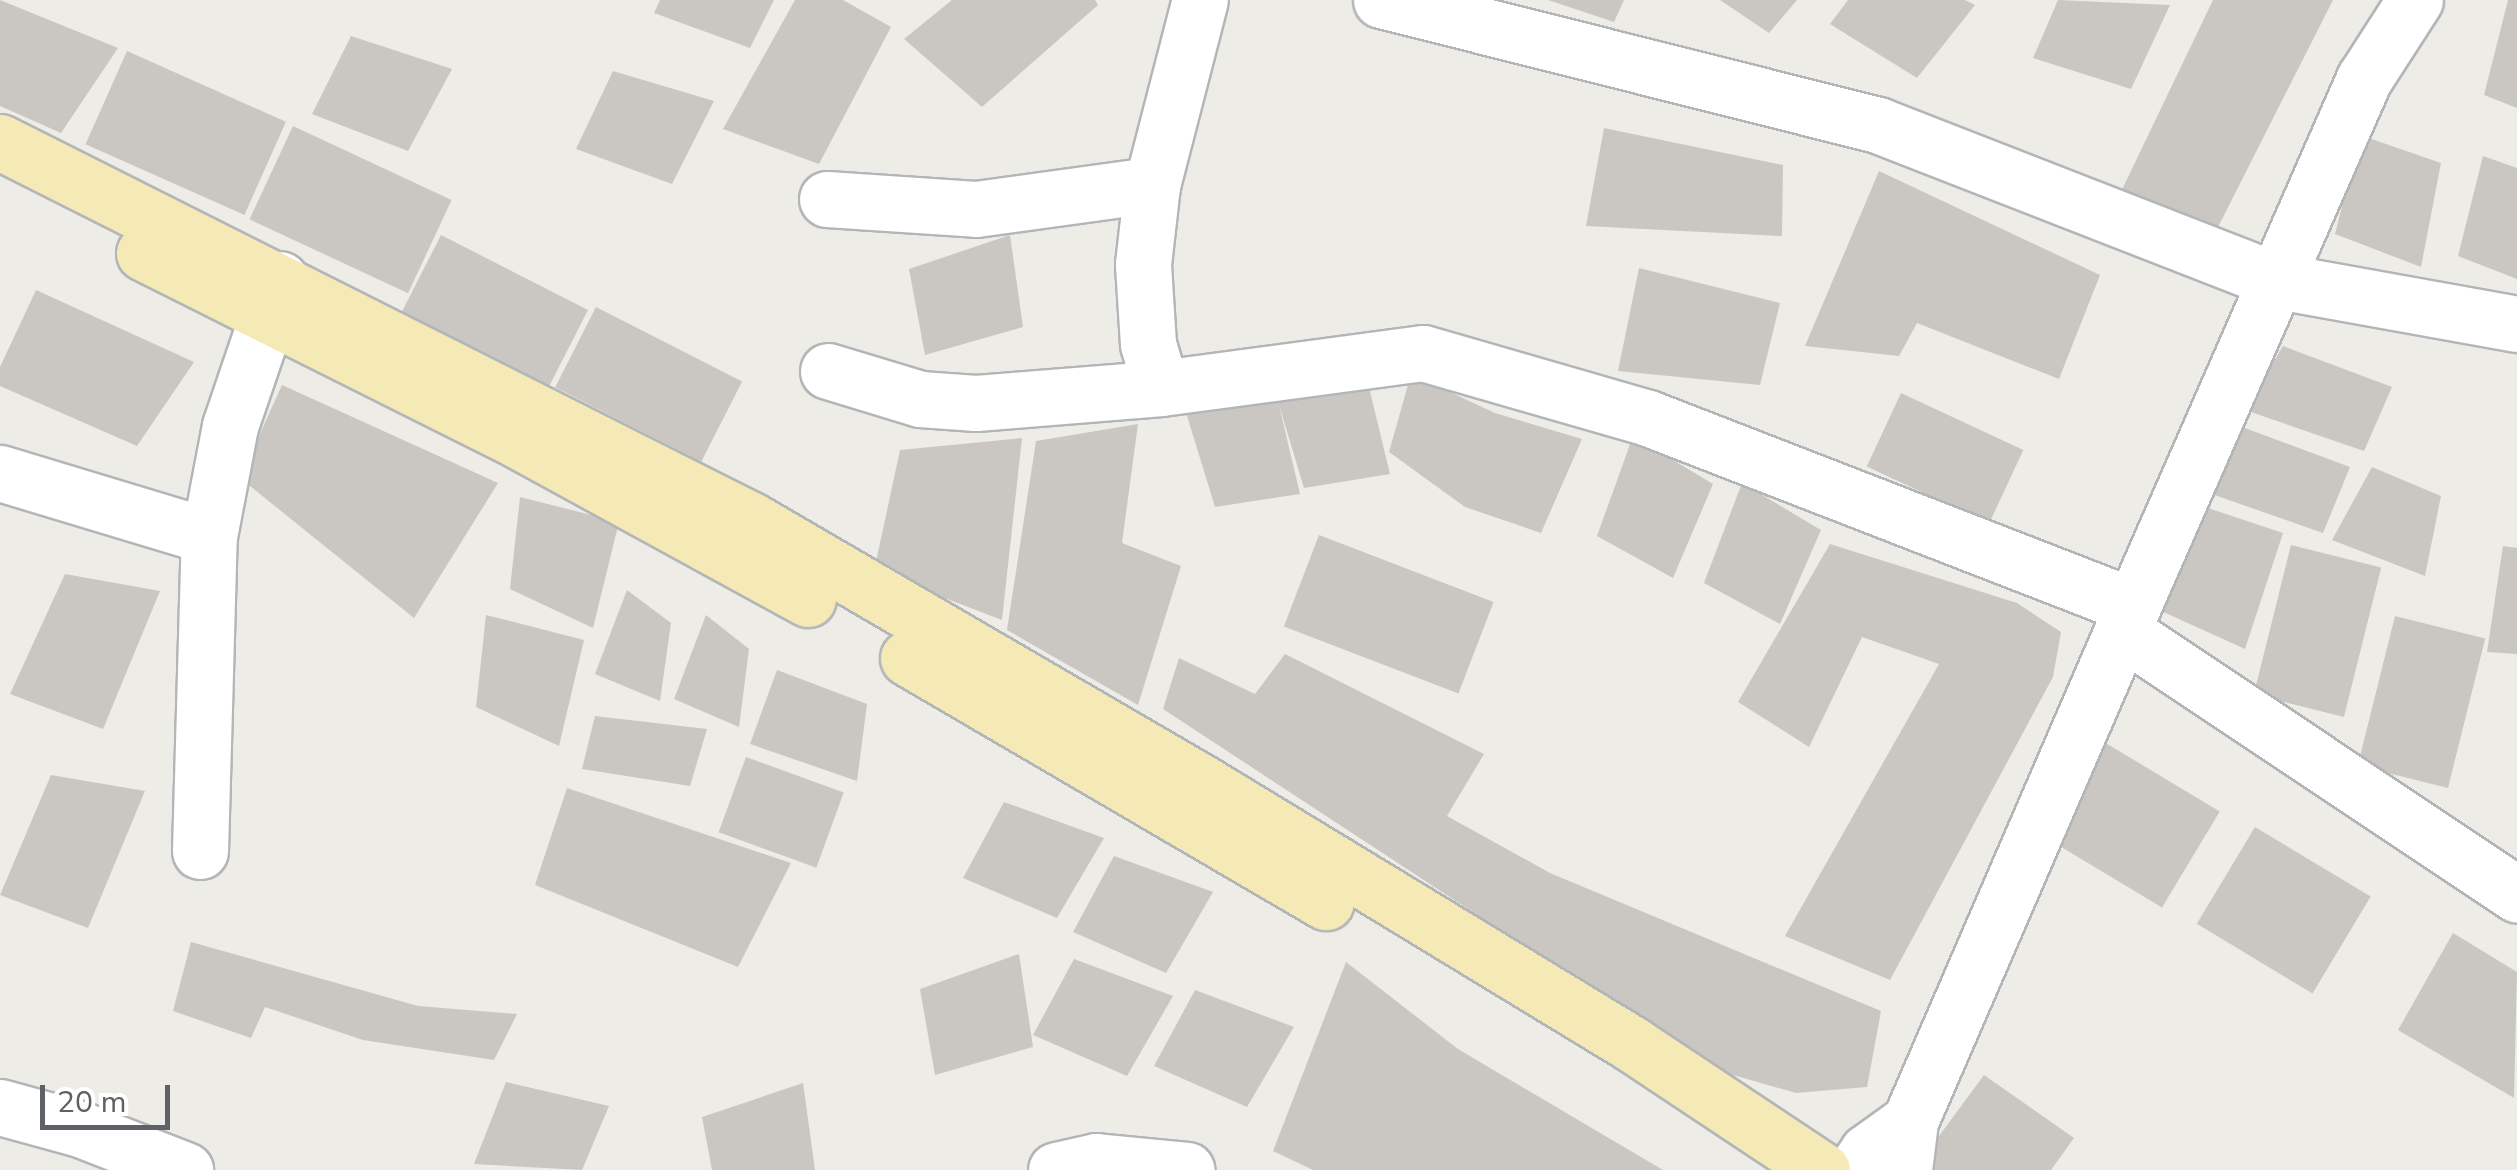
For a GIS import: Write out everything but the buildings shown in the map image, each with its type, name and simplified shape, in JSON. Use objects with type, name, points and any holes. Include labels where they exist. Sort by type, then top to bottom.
[{"type":"main road","points":[[0,142],[743,560],[1550,1034],[1764,1170]]},
{"type":"main road","points":[[0,177],[751,520],[1201,782],[1632,1044],[1822,1170]]},
{"type":"street","points":[[1161,388],[1148,344],[1143,264],[1152,185],[1200,0]]},
{"type":"street","points":[[1381,0],[1878,125],[2278,281],[2517,324]]},
{"type":"street","points":[[1855,1170],[1867,1152],[1907,1145],[2128,619],[2364,79],[2415,0]]},
{"type":"street","points":[[827,199],[976,209],[1152,185]]},
{"type":"street","points":[[200,851],[209,536],[230,426],[272,298]]},
{"type":"street","points":[[828,371],[920,398],[976,403],[1161,388],[1423,353],[1648,418],[2128,619],[2517,894]]},
{"type":"street","points":[[0,473],[209,536]]},
{"type":"street","points":[[0,1107],[80,1128],[185,1170]]},
{"type":"street","points":[[1056,1170],[1096,1161],[1187,1170]]}]
